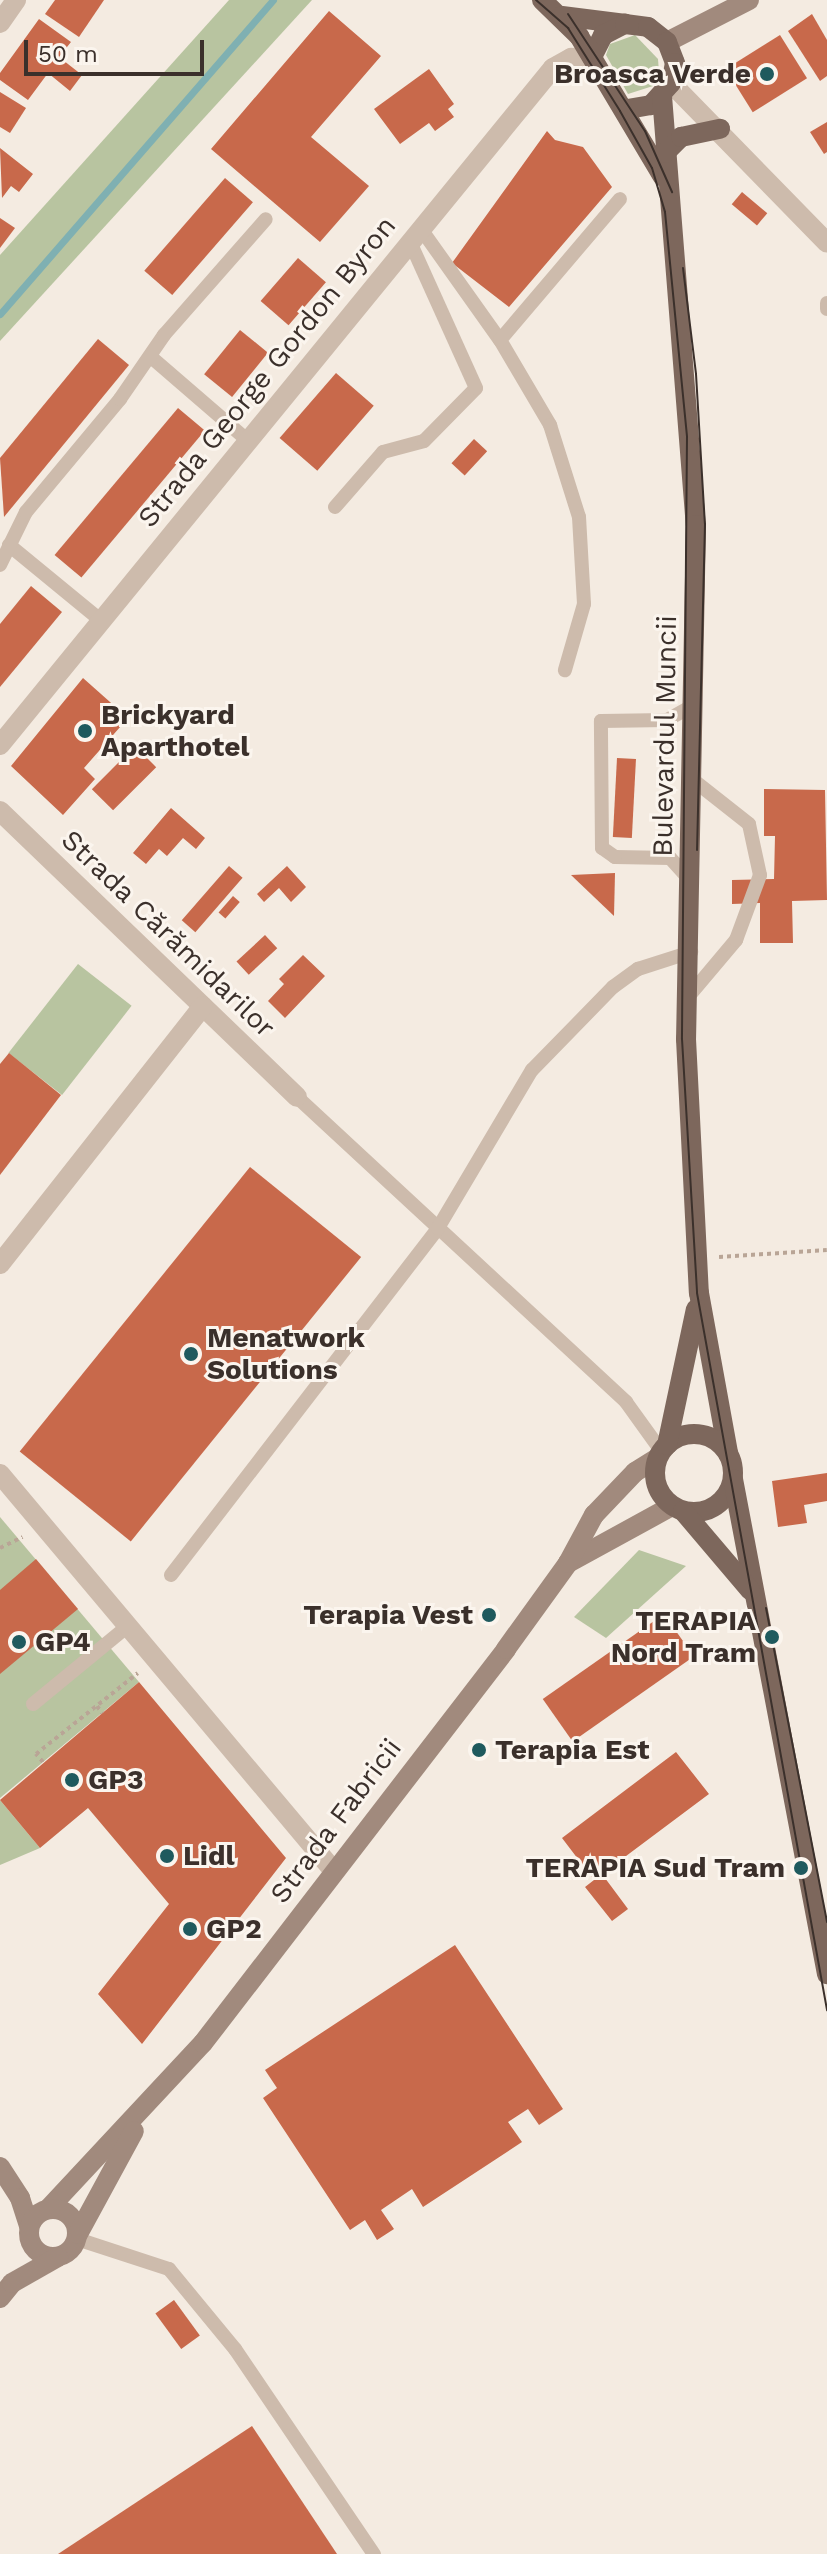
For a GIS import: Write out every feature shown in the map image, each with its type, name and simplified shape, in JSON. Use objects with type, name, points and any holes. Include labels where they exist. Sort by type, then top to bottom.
[{"type":"main road","points":[[542,0],[562,16],[592,57],[624,110],[643,108],[666,90],[675,63],[667,42],[648,27],[562,16]]},
{"type":"main road","points":[[667,42],[749,0]]},
{"type":"main road","points":[[592,57],[603,35],[625,24]]},
{"type":"main road","name":"Bulevardul Muncii","points":[[666,90],[665,181],[692,436],[694,705],[688,997],[696,1259],[699,1293],[728,1453]]},
{"type":"main road","name":"Bulevardul Muncii","points":[[624,110],[665,181]]},
{"type":"main road","points":[[665,153],[681,137],[720,129]]},
{"type":"main road","name":"Bulevardul Muncii","points":[[662,1452],[699,1293]]},
{"type":"main road","points":[[756,1601],[727,1557],[678,1508],[656,1480],[662,1452],[698,1434],[728,1453],[827,1974]]},
{"type":"main road","name":"Strada Fabricii","points":[[4,2288],[36,2220],[145,2110],[568,1563],[594,1515],[635,1472],[662,1452]]},
{"type":"main road","points":[[678,1508],[709,1509],[721,1502],[733,1479]]},
{"type":"main road","name":"Strada Fabricii","points":[[568,1563],[678,1508]]},
{"type":"main road","name":"Strada Fabricii","points":[[4,2288],[58,2257],[77,2236],[145,2110]]},
{"type":"main road","points":[[0,2167],[36,2220],[35,2249],[58,2257]]},
{"type":"main road","points":[[36,2220],[72,2217],[77,2236]]},
{"type":"street","points":[[0,23],[16,0]]},
{"type":"street","name":"Strada George Gordon Byron","points":[[0,745],[99,619],[553,68],[571,58],[592,57]]},
{"type":"street","points":[[666,90],[720,129],[827,243]]},
{"type":"street","name":"Strada Cărămidarilor","points":[[0,811],[297,1097]]},
{"type":"street","points":[[0,1264],[203,1006]]},
{"type":"street","points":[[0,1474],[333,1870]]},
{"type":"lane","points":[[500,340],[620,199]]},
{"type":"lane","points":[[0,565],[26,512],[266,219]]},
{"type":"lane","points":[[415,236],[500,340],[550,425],[579,517],[584,604],[565,670]]},
{"type":"lane","points":[[335,507],[383,452],[424,441],[476,388],[415,236]]},
{"type":"lane","points":[[827,303],[827,309]]},
{"type":"lane","points":[[151,357],[247,440]]},
{"type":"lane","points":[[9,545],[99,619]]},
{"type":"lane","points":[[691,883],[670,858],[615,857],[602,848],[601,721],[667,720],[694,705]]},
{"type":"lane","points":[[688,997],[736,940],[760,875],[749,824],[693,780]]},
{"type":"lane","points":[[171,1575],[438,1228],[532,1070],[613,987],[638,969],[691,952]]},
{"type":"lane","points":[[297,1097],[626,1402],[662,1452]]},
{"type":"lane","points":[[33,1704],[128,1626]]},
{"type":"lane","points":[[77,2236],[169,2269],[235,2349],[374,2554]]},
{"type":"path","points":[[696,1259],[827,1250]]},
{"type":"path","points":[[43,1762],[36,1754],[156,1660]]},
{"type":"path","points":[[97,1706],[102,1713]]},
{"type":"green space","points":[[229,0],[312,0],[0,341],[0,255]]},
{"type":"green space","points":[[635,35],[658,59],[659,72],[653,86],[628,94],[606,55],[610,44]]},
{"type":"green space","points":[[78,964],[132,1006],[62,1095],[8,1053]]},
{"type":"green space","points":[[0,1517],[139,1682],[0,1798]]},
{"type":"green space","points":[[639,1550],[686,1566],[606,1638],[574,1617]]},
{"type":"green space","points":[[0,1800],[40,1848],[0,1865]]},
{"type":"building","points":[[55,0],[104,0],[79,37],[45,14]]},
{"type":"building","points":[[329,11],[381,56],[311,137],[369,186],[320,242],[211,149]]},
{"type":"building","points":[[812,14],[827,40],[827,76],[820,81],[788,31]]},
{"type":"building","points":[[39,19],[71,42],[59,57],[82,75],[70,91],[48,73],[28,100],[0,80],[0,73]]},
{"type":"building","name":"Broasca Verde","points":[[780,35],[807,78],[753,112],[726,69]]},
{"type":"building","points":[[429,69],[454,104],[448,109],[454,117],[435,131],[429,123],[400,144],[374,109]]},
{"type":"building","points":[[0,92],[26,108],[10,133],[0,127]]},
{"type":"building","points":[[827,122],[827,152],[824,154],[810,132]]},
{"type":"building","points":[[547,131],[555,140],[583,147],[612,187],[509,307],[452,263]]},
{"type":"building","points":[[0,148],[33,174],[19,192],[11,186],[2,198]]},
{"type":"building","points":[[225,178],[253,202],[172,295],[144,271]]},
{"type":"building","points":[[742,192],[767,213],[757,225],[732,204]]},
{"type":"building","points":[[0,218],[15,228],[0,248]]},
{"type":"building","points":[[298,258],[326,282],[289,325],[261,301]]},
{"type":"building","points":[[240,330],[268,353],[232,397],[204,374]]},
{"type":"building","points":[[98,339],[129,365],[4,517],[0,458]]},
{"type":"building","points":[[336,373],[374,406],[317,471],[280,438]]},
{"type":"building","points":[[178,408],[205,430],[81,578],[55,555]]},
{"type":"building","points":[[474,439],[487,451],[465,475],[451,463]]},
{"type":"building","points":[[31,586],[62,612],[0,687],[0,624]]},
{"type":"building","points":[[83,678],[128,718],[84,768],[95,779],[63,815],[11,766]]},
{"type":"building","points":[[135,746],[156,767],[113,810],[92,789]]},
{"type":"building","points":[[617,758],[636,759],[632,838],[613,837]]},
{"type":"building","points":[[764,789],[825,790],[827,900],[792,901],[793,943],[760,943],[760,903],[732,904],[732,880],[774,879],[775,836],[764,836]]},
{"type":"building","points":[[171,808],[205,838],[196,849],[183,838],[167,856],[159,849],[146,864],[133,853]]},
{"type":"building","points":[[229,866],[243,878],[195,932],[182,920]]},
{"type":"building","points":[[287,866],[306,887],[291,902],[279,888],[264,902],[257,894]]},
{"type":"building","points":[[615,873],[614,916],[571,875]]},
{"type":"building","points":[[233,896],[240,902],[225,919],[219,913]]},
{"type":"building","points":[[265,935],[277,948],[249,975],[236,962]]},
{"type":"building","points":[[303,955],[325,976],[285,1018],[268,1001],[284,984],[279,979]]},
{"type":"building","points":[[9,1053],[61,1095],[0,1175],[0,1064]]},
{"type":"building","name":"Menatwork Solutions","points":[[250,1167],[361,1257],[131,1541],[20,1451]]},
{"type":"building","points":[[827,1473],[827,1501],[804,1505],[807,1523],[778,1527],[772,1481]]},
{"type":"building","name":"GP4","points":[[36,1559],[78,1609],[0,1674],[0,1590]]},
{"type":"building","points":[[664,1614],[694,1657],[573,1741],[543,1699]]},
{"type":"building","points":[[139,1682],[286,1858],[142,2044],[98,1994],[169,1904],[88,1808],[40,1848],[0,1800]]},
{"type":"building","points":[[676,1752],[709,1794],[602,1874],[628,1909],[612,1921],[585,1887],[594,1880],[562,1838]]},
{"type":"building","points":[[455,1945],[563,2109],[539,2125],[528,2109],[508,2122],[522,2142],[423,2207],[412,2189],[381,2210],[394,2229],[377,2240],[365,2220],[350,2230],[263,2098],[277,2088],[265,2070]]},
{"type":"building","points":[[174,2300],[200,2336],[181,2349],[155,2314]]},
{"type":"building","points":[[252,2426],[337,2554],[58,2554]]},
{"type":"waterway","points":[[0,314],[273,0]]},
{"type":"tram line","points":[[536,0],[568,28],[620,111],[652,168],[665,212],[687,437],[682,1039],[697,1293],[827,2010]]},
{"type":"tram line","points":[[568,14],[645,131],[672,192]]},
{"type":"tram line","points":[[683,268],[696,374],[705,524],[697,850]]},
{"type":"tram line","points":[[766,1608],[827,1922]]},
{"type":"place","name":"Broasca Verde","points":[[767,74]]},
{"type":"place","name":"Brickyard Aparthotel","points":[[85,731]]},
{"type":"place","name":"Menatwork Solutions","points":[[191,1354]]},
{"type":"place","name":"Terapia Vest","points":[[489,1615]]},
{"type":"place","name":"TERAPIA Nord Tram","points":[[772,1637]]},
{"type":"place","name":"GP4","points":[[19,1642]]},
{"type":"place","name":"Terapia Est","points":[[479,1750]]},
{"type":"place","name":"GP3","points":[[72,1780]]},
{"type":"place","name":"Lidl","points":[[167,1856]]},
{"type":"place","name":"TERAPIA Sud Tram","points":[[801,1868]]},
{"type":"place","name":"GP2","points":[[190,1929]]}]
